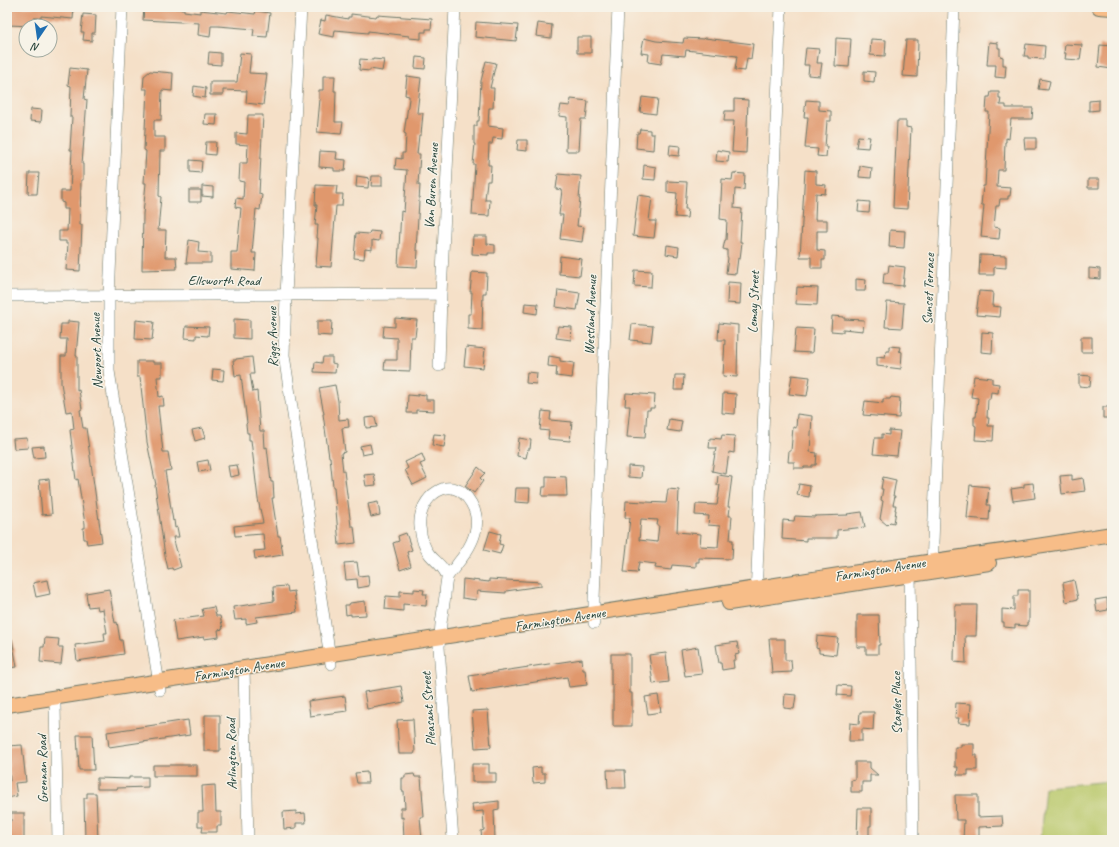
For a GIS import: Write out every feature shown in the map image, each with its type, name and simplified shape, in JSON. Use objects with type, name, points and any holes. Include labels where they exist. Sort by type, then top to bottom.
[{"type":"main road","points":[[1099,7],[1112,8]]},
{"type":"main road","name":"Farmington Avenue","points":[[932,567],[1050,544],[1112,534]]},
{"type":"main road","name":"Farmington Avenue","points":[[7,714],[54,702],[756,593],[910,570],[1112,544]]},
{"type":"main road","name":"Farmington Avenue","points":[[7,705],[54,702]]},
{"type":"street","name":"Newport Avenue","points":[[122,7],[110,267],[109,371],[160,685]]},
{"type":"street","name":"Riggs Avenue","points":[[301,7],[284,355],[330,659]]},
{"type":"street","name":"Van Buren Avenue","points":[[439,366],[441,294],[455,7]]},
{"type":"street","name":"Westland Avenue","points":[[594,619],[618,7]]},
{"type":"street","name":"Lemay Street","points":[[756,593],[781,7]]},
{"type":"street","name":"Sunset Terrace","points":[[932,567],[954,7]]},
{"type":"street","name":"Ellsworth Road","points":[[7,296],[441,294]]},
{"type":"street","points":[[450,488],[459,490],[470,501],[475,514],[476,527],[474,539],[468,550],[447,576],[441,565],[429,554],[425,546],[421,533],[420,521],[422,510],[432,494],[440,490],[450,488]]},
{"type":"street","name":"Staples Place","points":[[910,570],[913,840]]},
{"type":"street","name":"Pleasant Street","points":[[447,576],[439,643],[453,840]]},
{"type":"street","name":"Arlington Road","points":[[244,672],[248,840]]},
{"type":"street","name":"Grennan Road","points":[[54,702],[58,840]]},
{"type":"green space","points":[[1112,781],[1112,840],[1040,840],[1045,787]]},
{"type":"building","points":[[7,7],[74,7],[73,19],[41,16],[41,18],[18,18],[18,25],[7,25]]},
{"type":"building","points":[[144,7],[184,9],[184,11],[200,13],[200,10],[227,13],[228,11],[255,14],[256,11],[270,13],[267,37],[253,36],[254,29],[218,26],[211,26],[210,37],[198,35],[199,23],[143,20]]},
{"type":"building","points":[[83,14],[96,15],[95,33],[92,33],[92,41],[83,40],[84,32],[81,32]]},
{"type":"building","points":[[351,14],[376,17],[377,15],[432,19],[431,29],[426,29],[426,32],[421,32],[421,39],[368,31],[368,33],[335,30],[334,37],[318,34],[321,20],[325,21],[326,15],[348,19],[348,17],[351,17]]},
{"type":"building","points":[[476,22],[518,25],[516,41],[475,37]]},
{"type":"building","points":[[538,23],[552,25],[551,38],[536,36]]},
{"type":"building","points":[[577,37],[591,37],[591,53],[577,53]]},
{"type":"building","points":[[644,38],[656,41],[683,43],[684,38],[705,38],[753,44],[751,59],[747,58],[745,71],[735,70],[737,56],[686,50],[685,56],[663,54],[661,64],[648,62],[649,54],[641,53]]},
{"type":"building","points":[[836,38],[851,39],[849,67],[835,66]]},
{"type":"building","points":[[871,39],[886,40],[885,56],[870,55]]},
{"type":"building","points":[[906,40],[918,40],[917,77],[903,76]]},
{"type":"building","points":[[989,42],[998,43],[998,48],[1000,48],[1000,56],[1003,57],[1003,65],[1006,65],[1005,78],[995,77],[996,65],[987,65]]},
{"type":"building","points":[[1026,44],[1045,46],[1044,59],[1028,58],[1028,56],[1024,56]]},
{"type":"building","points":[[1065,44],[1082,45],[1080,60],[1065,59]]},
{"type":"building","points":[[1100,45],[1112,46],[1112,69],[1098,67]]},
{"type":"building","points":[[806,48],[819,49],[817,63],[822,63],[820,76],[808,75],[809,65],[804,65]]},
{"type":"building","points":[[209,52],[221,53],[221,65],[208,64]]},
{"type":"building","points":[[240,53],[251,54],[249,73],[267,74],[263,105],[246,103],[247,91],[223,90],[223,95],[210,95],[210,82],[237,82]]},
{"type":"building","points":[[416,57],[426,58],[425,69],[415,68]]},
{"type":"building","points":[[360,59],[384,60],[382,71],[370,69],[370,71],[359,70]]},
{"type":"building","points":[[486,61],[496,63],[490,88],[494,88],[493,108],[489,108],[488,126],[503,128],[502,139],[493,138],[492,144],[489,144],[488,165],[491,165],[490,181],[487,181],[485,200],[490,200],[489,216],[472,215],[475,164],[473,164],[475,144],[474,126],[477,126],[477,121],[479,121],[481,81]]},
{"type":"building","points":[[70,68],[87,70],[84,99],[87,100],[82,164],[83,180],[81,180],[80,225],[82,225],[80,271],[66,270],[68,244],[66,244],[66,241],[59,241],[59,231],[67,231],[68,209],[64,209],[64,203],[61,202],[61,191],[70,191],[72,117],[70,117],[71,86],[68,85]]},
{"type":"building","points":[[150,71],[173,73],[172,91],[162,90],[161,120],[154,120],[154,137],[165,137],[165,151],[160,151],[159,196],[161,197],[158,230],[166,230],[165,257],[176,257],[177,269],[142,270],[143,214],[146,183],[144,183],[146,151],[144,150],[147,89],[143,89],[144,76]]},
{"type":"building","points":[[864,71],[875,72],[874,82],[864,81]]},
{"type":"building","points":[[323,76],[335,76],[335,122],[343,122],[341,134],[317,132],[320,99],[319,90],[323,90]]},
{"type":"building","points":[[407,76],[421,78],[417,113],[423,113],[421,135],[419,135],[417,154],[420,154],[418,185],[420,185],[416,250],[418,250],[417,267],[398,266],[401,211],[404,212],[407,170],[395,169],[396,158],[402,159],[402,153],[405,153],[406,134],[404,133],[409,99],[409,96],[405,95]]},
{"type":"building","points":[[1040,79],[1050,81],[1048,90],[1038,89]]},
{"type":"building","points":[[194,86],[206,88],[205,98],[193,96]]},
{"type":"building","points":[[991,92],[999,92],[999,98],[1001,98],[1000,105],[1006,105],[1006,108],[1033,108],[1032,119],[1011,119],[1009,139],[1006,138],[1004,170],[998,170],[997,187],[1011,188],[1008,199],[1000,199],[999,206],[996,206],[994,227],[1000,228],[999,239],[981,237],[984,205],[981,205],[983,186],[985,186],[989,112],[986,112],[987,97],[990,97]]},
{"type":"building","points":[[642,97],[658,99],[656,114],[640,112]]},
{"type":"building","points":[[571,99],[588,101],[586,119],[581,119],[579,151],[566,151],[567,117],[559,116],[561,105],[570,106]]},
{"type":"building","points":[[734,99],[748,100],[746,153],[732,152],[734,121],[724,121],[725,111],[734,111]]},
{"type":"building","points":[[806,100],[819,101],[819,110],[831,111],[831,121],[827,121],[825,147],[827,147],[826,157],[817,156],[818,149],[805,148],[808,117],[804,117]]},
{"type":"building","points":[[1099,100],[1099,110],[1089,111],[1089,101]]},
{"type":"building","points":[[31,109],[42,110],[41,122],[30,121]]},
{"type":"building","points":[[205,114],[217,114],[216,125],[204,124]]},
{"type":"building","points":[[248,115],[263,115],[259,194],[262,195],[260,210],[256,209],[252,253],[256,253],[255,271],[231,269],[231,252],[237,252],[241,208],[235,207],[236,198],[243,199],[244,182],[239,181],[240,163],[247,163],[248,145],[236,144],[236,133],[247,134]]},
{"type":"building","points":[[897,121],[906,121],[906,127],[911,128],[907,209],[893,208]]},
{"type":"building","points":[[640,129],[650,130],[650,134],[654,134],[653,150],[636,148],[637,133],[639,133]]},
{"type":"building","points":[[858,136],[870,137],[868,148],[856,147]]},
{"type":"building","points":[[1024,138],[1036,138],[1036,149],[1025,149]]},
{"type":"building","points":[[518,140],[527,140],[527,151],[517,150]]},
{"type":"building","points":[[206,142],[216,142],[215,155],[205,154]]},
{"type":"building","points":[[670,145],[680,146],[679,156],[669,155]]},
{"type":"building","points":[[717,150],[729,152],[728,162],[716,161]]},
{"type":"building","points":[[320,151],[337,152],[336,159],[346,160],[345,171],[334,171],[334,168],[319,167]]},
{"type":"building","points":[[190,160],[202,161],[201,173],[190,172]]},
{"type":"building","points":[[644,165],[656,167],[655,180],[643,179]]},
{"type":"building","points":[[860,166],[872,168],[871,178],[859,177]]},
{"type":"building","points":[[805,170],[816,171],[816,184],[826,185],[825,194],[816,193],[815,220],[827,220],[827,231],[817,231],[817,250],[825,251],[825,260],[822,260],[822,268],[811,268],[811,257],[800,257]]},
{"type":"building","points":[[29,173],[39,173],[37,194],[28,194]]},
{"type":"building","points":[[733,173],[745,174],[744,190],[735,189],[734,208],[742,209],[740,242],[742,242],[736,274],[726,273],[728,258],[727,250],[723,249],[726,240],[727,220],[720,219],[722,179],[732,180]]},
{"type":"building","points":[[558,174],[581,176],[577,226],[584,227],[582,242],[560,239],[563,215],[559,215],[562,190],[556,189]]},
{"type":"building","points":[[357,176],[369,178],[368,188],[356,187]]},
{"type":"building","points":[[372,176],[382,176],[382,186],[371,186]]},
{"type":"building","points":[[1088,179],[1099,179],[1099,188],[1088,188]]},
{"type":"building","points":[[667,181],[687,182],[685,209],[688,209],[687,218],[675,217],[677,193],[667,192]]},
{"type":"building","points":[[316,185],[337,186],[336,194],[343,194],[342,206],[336,206],[331,267],[316,266],[318,225],[315,225],[317,205],[315,205]]},
{"type":"building","points":[[202,186],[213,187],[213,197],[202,196]]},
{"type":"building","points":[[189,190],[201,190],[201,202],[189,202]]},
{"type":"building","points":[[638,195],[652,197],[649,221],[656,221],[654,238],[633,236]]},
{"type":"building","points":[[859,201],[870,202],[869,213],[858,212]]},
{"type":"building","points":[[890,230],[905,231],[904,248],[889,247]]},
{"type":"building","points":[[370,231],[380,232],[379,241],[372,240],[372,250],[365,249],[364,259],[354,258],[356,233],[369,234]]},
{"type":"building","points":[[473,236],[487,236],[487,244],[495,245],[495,253],[488,253],[488,255],[472,254]]},
{"type":"building","points":[[189,240],[199,242],[198,252],[211,253],[211,263],[186,263]]},
{"type":"building","points":[[667,245],[679,247],[678,256],[666,254]]},
{"type":"building","points":[[980,255],[1006,256],[1006,268],[994,267],[994,275],[979,275]]},
{"type":"building","points":[[560,256],[582,259],[580,276],[559,274]]},
{"type":"building","points":[[889,265],[905,267],[903,286],[883,284],[884,273],[888,273]]},
{"type":"building","points":[[1089,268],[1100,269],[1100,279],[1089,278]]},
{"type":"building","points":[[635,270],[652,271],[651,287],[634,286]]},
{"type":"building","points":[[472,272],[487,273],[486,293],[483,293],[482,330],[468,329],[468,314],[471,314],[472,292],[470,292]]},
{"type":"building","points":[[856,279],[866,280],[865,291],[856,291]]},
{"type":"building","points":[[728,282],[741,283],[740,304],[727,303]]},
{"type":"building","points":[[797,287],[818,288],[817,305],[796,304]]},
{"type":"building","points":[[558,290],[580,293],[577,310],[556,307]]},
{"type":"building","points":[[979,291],[993,292],[992,306],[1001,307],[1000,317],[976,315]]},
{"type":"building","points":[[887,302],[904,303],[902,328],[885,327]]},
{"type":"building","points":[[525,303],[538,304],[537,314],[524,312]]},
{"type":"building","points":[[832,316],[844,317],[844,319],[864,320],[863,331],[843,329],[843,332],[831,331]]},
{"type":"building","points":[[395,318],[417,320],[415,337],[411,337],[410,371],[384,370],[385,360],[397,360],[397,338],[383,337],[384,326],[395,327]]},
{"type":"building","points":[[234,319],[250,320],[250,339],[234,338]]},
{"type":"building","points":[[136,320],[154,322],[152,340],[135,339]]},
{"type":"building","points":[[68,321],[79,322],[76,356],[77,391],[79,390],[83,428],[86,428],[102,542],[87,544],[86,539],[84,539],[83,528],[85,528],[85,524],[78,479],[76,480],[70,430],[74,429],[72,411],[66,412],[61,383],[61,356],[66,356],[67,339],[60,339],[61,324],[68,324]]},
{"type":"building","points":[[317,321],[332,321],[331,336],[317,335]]},
{"type":"building","points":[[719,323],[738,325],[737,377],[723,376],[725,340],[718,340]]},
{"type":"building","points":[[632,324],[653,326],[651,342],[630,340]]},
{"type":"building","points":[[186,326],[209,327],[208,336],[196,335],[196,339],[185,338]]},
{"type":"building","points":[[558,326],[572,327],[571,340],[556,338]]},
{"type":"building","points":[[796,328],[814,329],[812,353],[794,352]]},
{"type":"building","points":[[982,332],[993,333],[992,353],[981,352]]},
{"type":"building","points":[[1081,337],[1092,337],[1092,352],[1081,352]]},
{"type":"building","points":[[889,346],[900,347],[899,351],[902,352],[901,369],[877,366],[877,357],[885,358],[886,351],[889,351]]},
{"type":"building","points":[[466,347],[485,349],[483,368],[464,366]]},
{"type":"building","points":[[549,356],[560,358],[560,361],[574,363],[572,378],[556,376],[557,367],[548,366]]},
{"type":"building","points":[[252,357],[254,374],[250,374],[253,392],[257,391],[260,431],[264,431],[265,448],[267,447],[271,482],[273,482],[274,498],[272,498],[278,536],[280,536],[283,555],[255,559],[254,551],[265,550],[263,534],[235,536],[234,526],[263,523],[258,499],[251,440],[249,440],[249,433],[247,433],[241,375],[235,376],[233,360]]},
{"type":"building","points":[[323,357],[332,357],[332,363],[336,364],[335,373],[314,372],[315,362],[322,363]]},
{"type":"building","points":[[137,361],[153,361],[153,363],[162,363],[162,377],[157,377],[159,397],[163,396],[164,406],[158,406],[163,452],[168,452],[171,470],[165,471],[173,521],[174,520],[175,528],[177,527],[179,537],[173,537],[181,567],[173,570],[172,568],[168,569],[165,556],[156,485],[147,442],[140,377],[137,377]]},
{"type":"building","points":[[213,369],[224,370],[223,381],[212,380]]},
{"type":"building","points":[[527,372],[537,373],[536,384],[526,383]]},
{"type":"building","points":[[675,375],[684,375],[683,390],[674,390]]},
{"type":"building","points":[[792,375],[810,377],[807,396],[789,394]]},
{"type":"building","points":[[1079,375],[1091,376],[1090,387],[1079,386]]},
{"type":"building","points":[[974,376],[992,378],[992,383],[999,384],[998,393],[991,392],[990,399],[988,399],[987,418],[989,418],[988,426],[994,426],[993,441],[975,440],[976,426],[974,425],[974,417],[976,417],[978,398],[971,397]]},
{"type":"building","points":[[335,385],[339,420],[348,419],[349,427],[342,428],[345,452],[341,453],[351,526],[354,526],[356,543],[339,545],[334,487],[319,388]]},
{"type":"building","points":[[626,393],[655,395],[654,408],[647,410],[645,438],[627,437],[630,406],[625,406]]},
{"type":"building","points":[[723,393],[736,394],[735,414],[722,413]]},
{"type":"building","points":[[418,394],[426,395],[426,400],[434,400],[434,411],[416,410],[416,413],[407,413],[408,395],[418,396]]},
{"type":"building","points":[[891,397],[900,398],[899,418],[863,415],[865,401],[883,403],[883,399],[890,399]]},
{"type":"building","points":[[1103,407],[1112,407],[1112,418],[1103,418]]},
{"type":"building","points":[[542,411],[551,412],[550,420],[572,422],[570,441],[548,439],[549,431],[540,430]]},
{"type":"building","points":[[797,414],[812,416],[810,452],[817,453],[816,465],[812,465],[812,467],[794,468],[794,462],[788,462],[789,451],[791,451],[793,427],[796,428]]},
{"type":"building","points":[[375,417],[377,427],[366,428],[365,418]]},
{"type":"building","points":[[669,419],[682,421],[680,432],[667,430]]},
{"type":"building","points":[[202,428],[205,438],[195,441],[192,430]]},
{"type":"building","points":[[889,430],[900,431],[897,456],[873,454],[875,438],[882,438],[882,434],[889,435]]},
{"type":"building","points":[[434,434],[446,435],[444,447],[432,445]]},
{"type":"building","points":[[722,435],[735,436],[734,453],[729,452],[726,474],[712,471],[716,448],[709,448],[710,438],[721,439]]},
{"type":"building","points":[[27,438],[28,448],[14,449],[13,439]]},
{"type":"building","points":[[519,438],[531,440],[530,449],[528,449],[526,458],[517,456]]},
{"type":"building","points":[[370,444],[372,453],[362,455],[360,446]]},
{"type":"building","points":[[44,446],[45,457],[34,458],[32,447]]},
{"type":"building","points":[[422,454],[425,462],[420,464],[427,478],[413,485],[405,470],[408,468],[405,462]]},
{"type":"building","points":[[208,460],[210,470],[199,472],[197,462]]},
{"type":"building","points":[[237,465],[239,475],[230,477],[228,466]]},
{"type":"building","points":[[628,466],[642,467],[641,478],[628,477]]},
{"type":"building","points":[[478,467],[485,473],[480,478],[483,481],[474,493],[465,486]]},
{"type":"building","points":[[374,474],[376,485],[366,486],[364,475]]},
{"type":"building","points":[[718,475],[732,477],[728,507],[730,507],[729,516],[732,516],[730,540],[733,540],[732,559],[699,558],[699,562],[696,562],[696,567],[672,565],[671,570],[655,568],[656,564],[639,562],[637,573],[624,572],[630,518],[625,518],[626,501],[666,503],[668,489],[679,490],[677,532],[701,534],[700,546],[718,547],[720,526],[708,525],[709,516],[695,515],[696,504],[717,505],[720,485],[717,485]],"holes":[[[641,519],[658,520],[657,525],[659,525],[657,542],[639,540]]]},
{"type":"building","points":[[1072,475],[1072,480],[1083,478],[1085,491],[1062,494],[1060,476]]},
{"type":"building","points":[[546,476],[566,477],[567,496],[542,496],[543,487],[546,487]]},
{"type":"building","points":[[883,477],[896,480],[893,496],[895,496],[893,505],[896,505],[894,523],[890,522],[887,525],[880,519],[883,501],[881,500],[883,489],[881,489]]},
{"type":"building","points":[[49,479],[52,514],[42,515],[39,480]]},
{"type":"building","points":[[1033,483],[1035,498],[1013,501],[1011,489],[1024,487],[1024,484]]},
{"type":"building","points":[[799,484],[810,486],[809,497],[797,495]]},
{"type":"building","points":[[970,485],[989,487],[987,505],[990,505],[989,520],[967,518]]},
{"type":"building","points":[[516,488],[530,488],[529,503],[515,502]]},
{"type":"building","points":[[378,502],[380,515],[371,517],[368,504]]},
{"type":"building","points":[[862,512],[865,527],[837,530],[837,538],[806,538],[806,541],[782,539],[783,520],[794,521],[795,516],[815,517],[848,515],[847,514]]},
{"type":"building","points":[[490,531],[501,534],[499,544],[503,545],[500,554],[484,550]]},
{"type":"building","points":[[406,533],[412,550],[407,552],[411,566],[400,570],[393,543],[399,541],[398,536]]},
{"type":"building","points":[[357,562],[359,576],[368,575],[369,586],[358,588],[357,579],[346,580],[344,563]]},
{"type":"building","points":[[463,579],[489,582],[489,579],[541,582],[541,586],[506,591],[506,593],[477,591],[476,600],[462,598]]},
{"type":"building","points":[[47,580],[50,594],[36,597],[33,583]]},
{"type":"building","points":[[1074,580],[1078,599],[1066,602],[1063,583]]},
{"type":"building","points":[[287,586],[288,592],[294,591],[297,612],[256,617],[257,622],[246,624],[246,619],[235,620],[233,607],[274,601],[273,587]]},
{"type":"building","points":[[109,589],[115,623],[117,622],[124,654],[77,661],[75,645],[105,641],[104,633],[107,633],[103,609],[98,610],[97,606],[88,607],[86,593]]},
{"type":"building","points":[[414,589],[424,590],[423,594],[427,594],[426,606],[403,604],[403,611],[385,609],[386,596],[400,597],[400,591],[414,592]]},
{"type":"building","points":[[1018,590],[1029,590],[1029,622],[1027,622],[1027,626],[1015,625],[1015,628],[1004,627],[1004,622],[1002,622],[1002,609],[1014,610],[1014,596],[1018,596]]},
{"type":"building","points":[[1107,598],[1108,610],[1097,612],[1095,600]]},
{"type":"building","points":[[365,601],[366,615],[346,615],[345,605]]},
{"type":"building","points":[[955,605],[977,605],[976,636],[965,636],[966,663],[954,662]]},
{"type":"building","points":[[214,607],[216,616],[220,616],[223,629],[218,630],[219,637],[204,639],[204,637],[176,641],[173,620],[204,616],[202,609]]},
{"type":"building","points":[[857,615],[879,615],[880,645],[878,645],[878,654],[866,654],[866,647],[857,647]]},
{"type":"building","points":[[817,636],[838,638],[836,655],[819,653],[819,649],[816,648]]},
{"type":"building","points":[[45,638],[59,639],[58,647],[63,647],[61,664],[40,662],[41,647],[44,647]]},
{"type":"building","points":[[7,639],[12,639],[17,667],[7,668]]},
{"type":"building","points":[[769,639],[785,639],[785,660],[791,660],[792,672],[772,673]]},
{"type":"building","points":[[737,642],[739,654],[735,655],[736,660],[733,660],[734,668],[722,670],[721,663],[719,663],[716,645]]},
{"type":"building","points":[[698,647],[702,674],[685,676],[681,650]]},
{"type":"building","points":[[666,653],[669,682],[653,684],[649,655]]},
{"type":"building","points":[[611,654],[630,654],[632,726],[613,726]]},
{"type":"building","points":[[582,659],[587,685],[569,687],[567,677],[472,692],[469,676]]},
{"type":"building","points":[[838,685],[851,686],[850,696],[837,695]]},
{"type":"building","points":[[401,686],[404,702],[367,709],[364,692]]},
{"type":"building","points":[[785,694],[796,695],[794,709],[784,708]]},
{"type":"building","points":[[658,695],[661,712],[648,714],[645,697]]},
{"type":"building","points":[[345,696],[347,711],[310,716],[308,701]]},
{"type":"building","points":[[956,703],[971,704],[970,724],[958,723],[959,718],[955,718]]},
{"type":"building","points":[[488,710],[491,747],[475,748],[472,711]]},
{"type":"building","points":[[860,712],[874,712],[873,730],[862,729],[862,741],[849,741],[850,723],[859,724]]},
{"type":"building","points":[[205,715],[220,715],[220,751],[204,751]]},
{"type":"building","points":[[413,719],[415,752],[414,754],[399,754],[397,720]]},
{"type":"building","points":[[188,720],[190,735],[109,747],[107,732]]},
{"type":"building","points":[[77,735],[92,735],[94,770],[79,770]]},
{"type":"building","points":[[961,744],[974,744],[974,755],[977,755],[977,770],[968,770],[968,775],[957,775],[958,767],[955,767],[955,747],[961,747]]},
{"type":"building","points":[[22,745],[26,782],[15,783],[17,796],[7,798],[7,782],[10,781],[7,746]]},
{"type":"building","points":[[855,762],[870,762],[870,768],[878,775],[870,775],[870,782],[862,782],[862,792],[851,792],[851,780],[855,779]]},
{"type":"building","points":[[472,764],[489,764],[489,773],[496,773],[496,782],[472,782]]},
{"type":"building","points":[[153,765],[197,765],[197,776],[153,776]]},
{"type":"building","points":[[541,767],[541,773],[545,773],[545,782],[533,783],[532,768]]},
{"type":"building","points":[[607,770],[625,770],[626,788],[608,788]]},
{"type":"building","points":[[367,772],[368,783],[357,783],[355,773]]},
{"type":"building","points":[[414,774],[415,777],[421,777],[424,817],[420,817],[422,840],[404,840],[403,817],[401,818],[401,808],[405,808],[404,791],[402,791],[402,778],[405,778],[405,775]]},
{"type":"building","points":[[129,777],[148,777],[148,787],[97,789],[97,778],[129,779]]},
{"type":"building","points":[[215,785],[216,812],[221,812],[221,826],[217,826],[217,832],[202,832],[203,826],[198,826],[198,812],[203,812],[202,786]]},
{"type":"building","points":[[87,793],[96,793],[98,840],[85,840],[84,798],[87,798]]},
{"type":"building","points":[[955,795],[978,795],[978,817],[1002,816],[1003,826],[979,827],[979,840],[963,840],[964,820],[956,820]]},
{"type":"building","points":[[499,801],[499,809],[494,810],[495,840],[482,840],[481,831],[484,830],[483,811],[473,812],[472,804]]},
{"type":"building","points":[[858,808],[871,808],[869,839],[857,839]]},
{"type":"building","points":[[296,811],[296,814],[305,813],[306,823],[296,823],[296,828],[284,829],[283,812]]},
{"type":"building","points":[[11,813],[24,813],[24,840],[7,840],[7,821],[11,821]]}]
